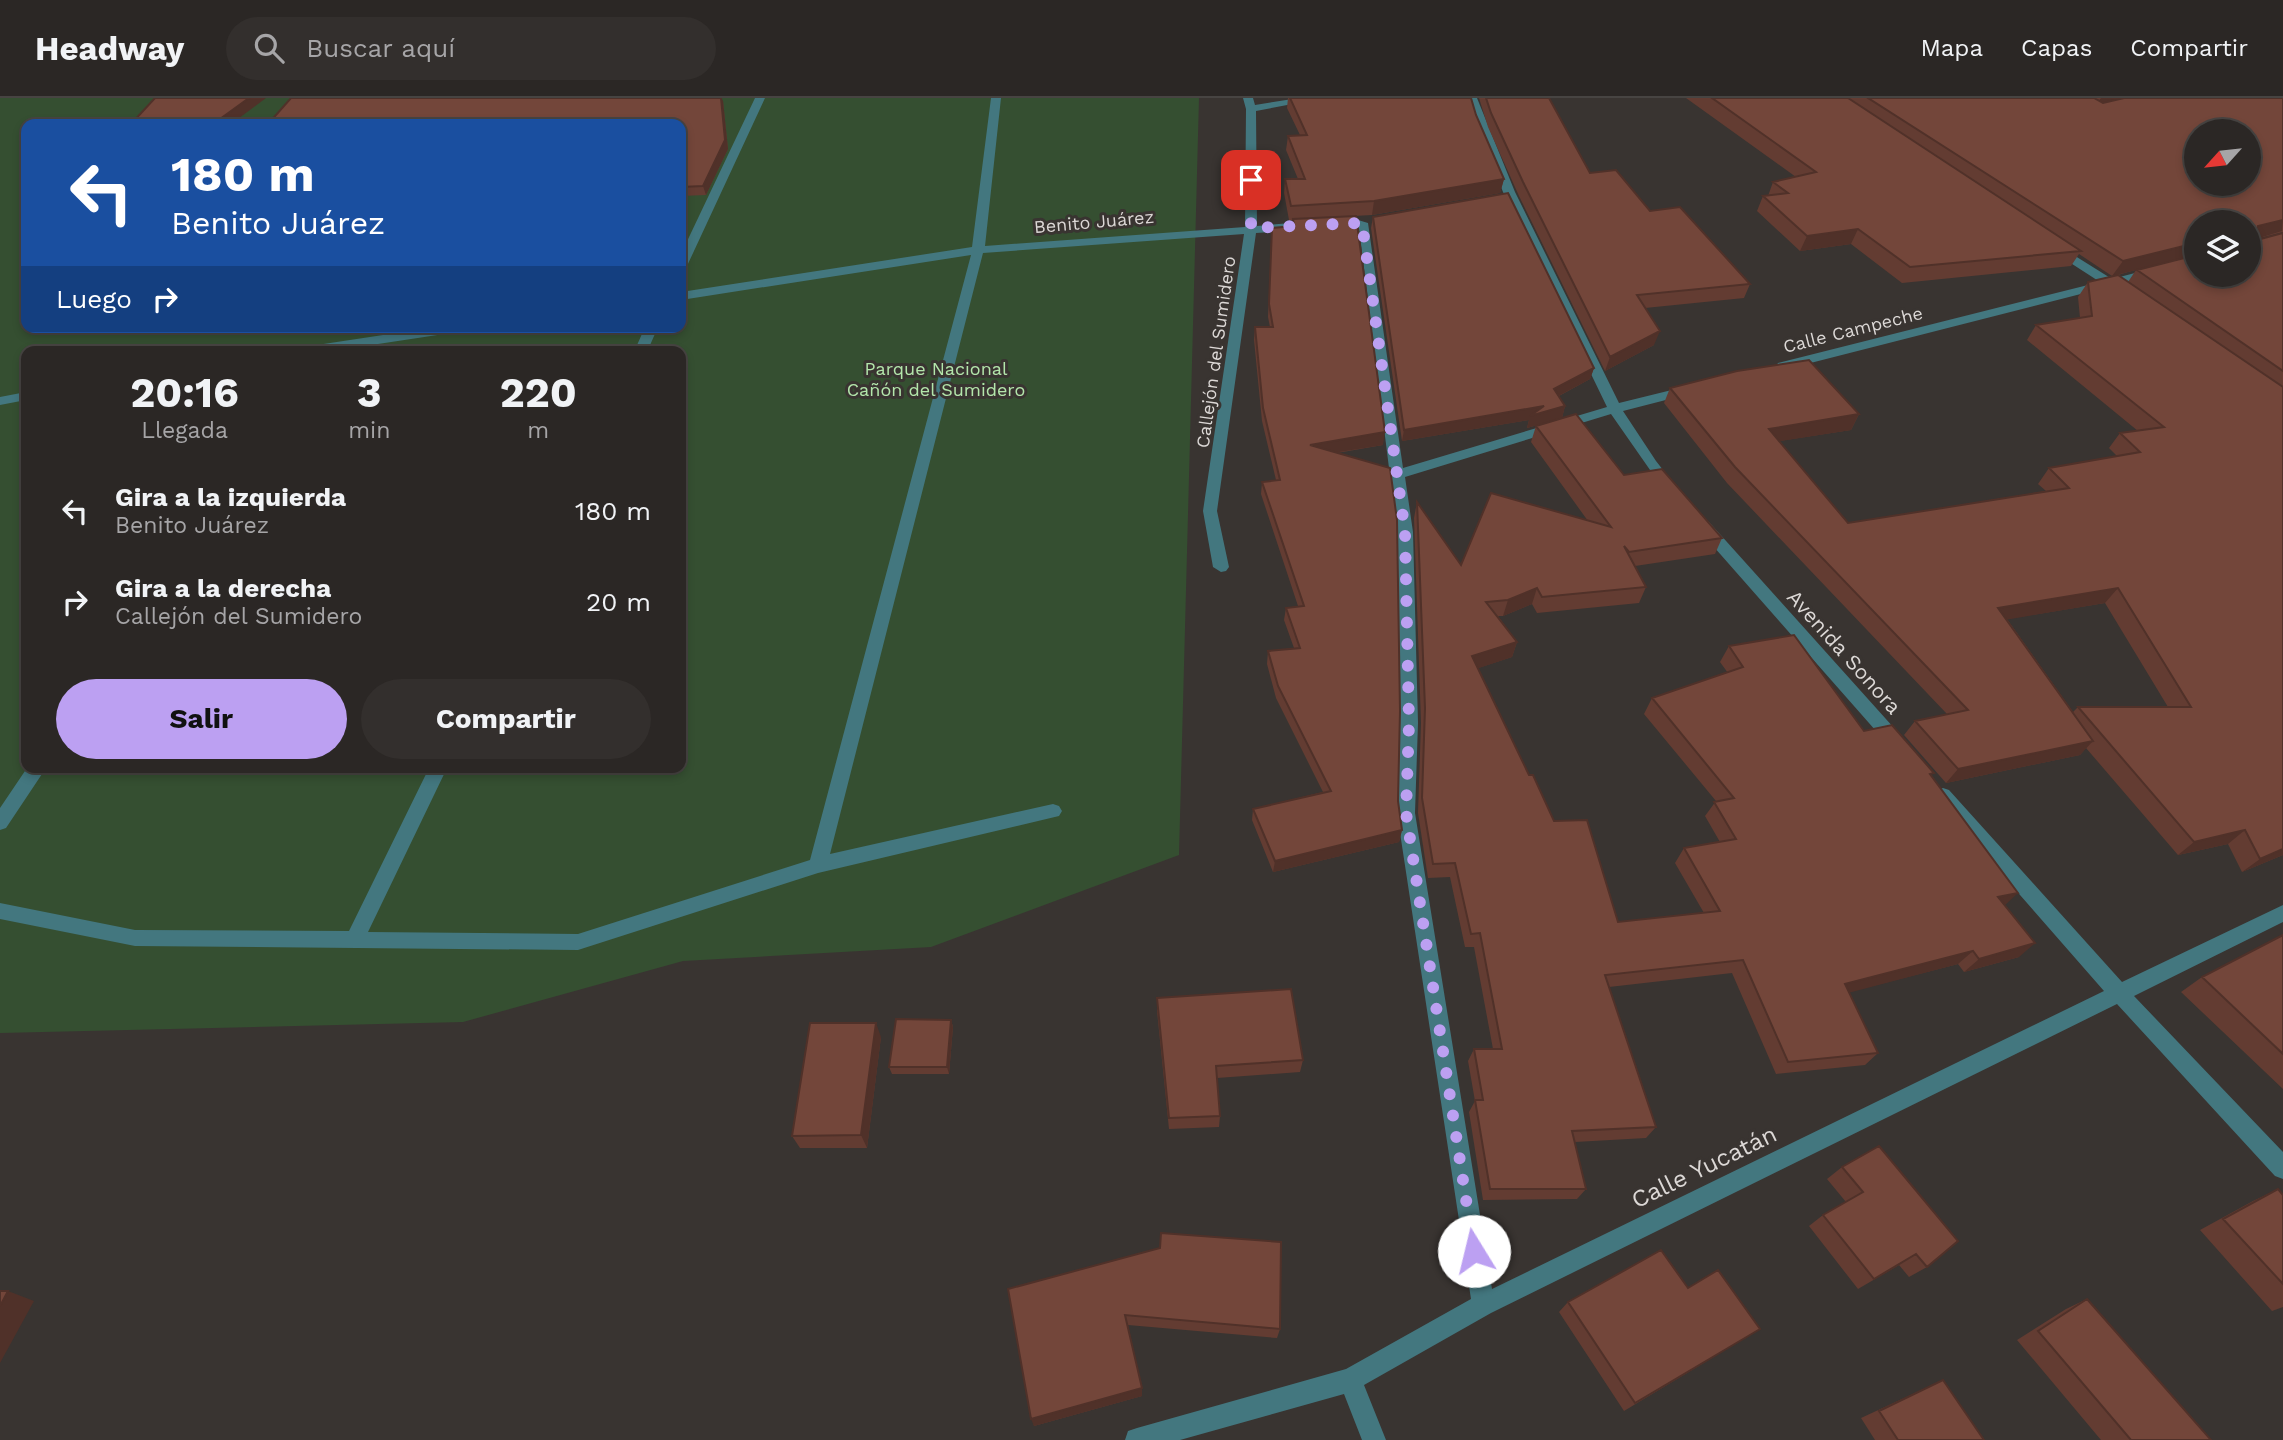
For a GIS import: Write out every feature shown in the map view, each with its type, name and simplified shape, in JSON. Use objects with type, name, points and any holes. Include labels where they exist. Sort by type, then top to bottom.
[{"type":"street","points":[[686,255],[760,98]]},
{"type":"street","points":[[818,865],[978,250],[996,98]]},
{"type":"street","points":[[1250,103],[1319,98]]},
{"type":"street","points":[[1472,98],[1505,198],[1614,409],[1658,475],[1677,496]]},
{"type":"street","name":"Callejón del Sumidero","points":[[1221,568],[1210,511],[1251,228],[1250,103]]},
{"type":"street","points":[[1361,223],[1399,474],[1406,545],[1409,723],[1406,813],[1483,1306]]},
{"type":"street","name":"Benito Juárez","points":[[686,295],[978,250],[1334,224]]},
{"type":"street","points":[[2042,238],[2131,298]]},
{"type":"street","name":"Calle Campeche","points":[[1774,368],[2184,264]]},
{"type":"street","points":[[344,346],[426,333]]},
{"type":"street","points":[[1399,474],[1614,409],[1707,385]]},
{"type":"street","points":[[0,401],[21,397]]},
{"type":"street","name":"Avenida Sonora","points":[[1695,516],[1907,755]]},
{"type":"street","points":[[0,823],[34,773]]},
{"type":"street","points":[[354,941],[436,773]]},
{"type":"street","points":[[1934,786],[2119,993],[2283,1168]]},
{"type":"street","points":[[0,911],[135,938],[578,942],[818,865],[1053,811]]},
{"type":"street","name":"Calle Yucatán","points":[[1138,1440],[1350,1380],[1483,1306],[2283,913]]},
{"type":"street","points":[[1350,1380],[1374,1440]]},
{"type":"green space","name":"Parque Nacional Cañón del Sumidero","points":[[0,98],[1199,98],[1179,855],[931,947],[683,961],[463,1022],[0,1033]]},
{"type":"building","points":[[155,98],[249,98],[220,119],[136,119]]},
{"type":"building","points":[[291,98],[721,98],[725,140],[703,186],[686,187],[686,119],[272,119]]},
{"type":"building","points":[[1290,98],[1471,98],[1504,179],[1374,201],[1291,206],[1285,179],[1305,179],[1288,136],[1307,135]]},
{"type":"building","points":[[1486,98],[1549,98],[1590,173],[1616,170],[1650,211],[1680,207],[1750,284],[1637,295],[1660,331],[1610,357],[1523,182]]},
{"type":"building","points":[[1712,98],[1848,98],[2081,251],[1910,267],[1858,229],[1807,236],[1763,196],[1788,193],[1773,182],[1816,172]]},
{"type":"building","points":[[1868,98],[2094,98],[2103,103],[2124,98],[2283,98],[2283,220],[2261,225],[2261,210],[2184,210],[2184,246],[2123,261]]},
{"type":"building","points":[[1508,193],[1594,368],[1554,389],[1565,406],[1530,416],[1544,406],[1404,430],[1373,217]]},
{"type":"building","points":[[1356,216],[1385,432],[1310,445],[1390,468],[1397,520],[1400,711],[1398,801],[1402,830],[1275,861],[1253,809],[1331,791],[1278,686],[1268,651],[1300,648],[1286,608],[1304,606],[1262,482],[1280,480],[1263,408],[1255,327],[1273,327],[1269,304],[1272,228],[1294,226],[1293,219]]},
{"type":"building","points":[[2283,233],[2283,371],[2137,270],[2184,258],[2184,287],[2261,287],[2261,239]]},
{"type":"building","points":[[2118,275],[2283,387],[2283,849],[2260,859],[2245,830],[2194,842],[2078,707],[2191,707],[2118,588],[1998,608],[2093,741],[1958,769],[1915,721],[1968,710],[1735,467],[1670,388],[1737,371],[1809,360],[1859,414],[1769,429],[1848,523],[2069,488],[2049,468],[2140,452],[2120,433],[2164,427],[2036,325],[2092,316],[2088,282]]},
{"type":"building","points":[[1576,414],[1624,475],[1662,469],[1722,538],[1629,552],[1624,546],[1646,587],[1542,597],[1537,588],[1508,600],[1486,602],[1517,642],[1472,656],[1554,821],[1587,820],[1618,922],[1720,911],[1684,848],[1736,839],[1714,802],[1734,798],[1652,698],[1743,667],[1729,646],[1794,635],[1864,731],[1892,725],[1934,773],[1930,774],[2018,893],[1998,897],[2035,943],[1979,959],[1973,951],[1845,984],[1878,1053],[1788,1062],[1743,960],[1605,975],[1656,1127],[1572,1131],[1586,1189],[1490,1189],[1475,1100],[1483,1100],[1474,1049],[1502,1049],[1480,933],[1471,934],[1455,863],[1433,864],[1422,798],[1425,708],[1417,502],[1461,565],[1491,493],[1611,527],[1536,426]]},
{"type":"building","points":[[2283,935],[2283,1054],[2202,977]]},
{"type":"building","points":[[1291,989],[1303,1060],[1216,1066],[1220,1116],[1169,1118],[1157,998]]},
{"type":"building","points":[[896,1019],[951,1020],[947,1067],[889,1067]]},
{"type":"building","points":[[810,1023],[876,1023],[861,1135],[792,1136]]},
{"type":"building","points":[[1879,1146],[1958,1241],[1927,1267],[1916,1254],[1874,1279],[1823,1215],[1863,1192],[1842,1167]]},
{"type":"building","points":[[2278,1189],[2283,1195],[2283,1284],[2223,1219]]},
{"type":"building","points":[[1161,1233],[1281,1242],[1280,1329],[1125,1315],[1142,1388],[1031,1419],[1008,1289],[1160,1248]]},
{"type":"building","points":[[1661,1250],[1688,1288],[1718,1270],[1760,1329],[1635,1403],[1568,1302]]},
{"type":"building","points":[[0,1291],[8,1291],[0,1306]]},
{"type":"building","points":[[2087,1299],[2211,1440],[2131,1440],[2038,1331]]},
{"type":"building","points":[[1943,1380],[1984,1440],[1898,1440],[1879,1411]]},
{"type":"route","points":[[1251,180],[1251,228],[1362,223],[1405,532],[1409,723],[1406,813],[1474,1251]]}]
